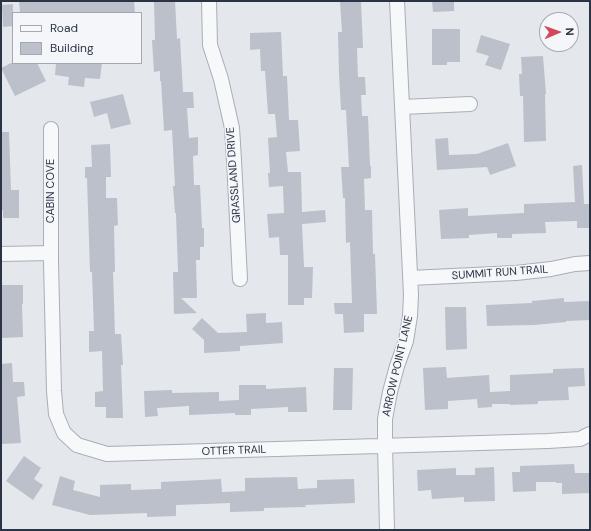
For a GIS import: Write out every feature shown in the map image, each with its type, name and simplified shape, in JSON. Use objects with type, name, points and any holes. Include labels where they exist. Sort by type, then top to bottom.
[{"type":"street","name":"GRASSLAND DRIVE","points":[[209,1],[210,45],[221,79],[232,128],[240,279]]},
{"type":"street","name":"ARROW POINT LANE","points":[[387,530],[385,445],[386,419],[390,392],[406,341],[410,316],[410,278],[397,1]]},
{"type":"street","points":[[402,107],[470,104]]},
{"type":"street","name":"CABIN COVE","points":[[51,129],[51,253]]},
{"type":"street","points":[[1,254],[51,253]]},
{"type":"street","name":"OTTER TRAIL","points":[[51,253],[54,391],[56,414],[64,433],[77,445],[107,454],[352,448],[385,445],[548,441],[580,438],[590,434]]},
{"type":"street","name":"SUMMIT RUN TRAIL","points":[[410,278],[516,274],[575,264],[590,264]]},
{"type":"building","points":[[19,1],[134,1],[135,12],[20,12]]},
{"type":"building","points":[[154,1],[175,1],[177,39],[180,38],[183,92],[193,92],[194,108],[187,108],[189,138],[198,137],[198,155],[193,156],[194,185],[200,185],[202,228],[204,228],[204,247],[200,247],[200,260],[196,260],[197,298],[181,298],[197,313],[174,314],[173,272],[178,272],[176,213],[173,186],[175,186],[172,130],[164,131],[160,71],[154,72],[152,40],[155,40]]},
{"type":"building","points":[[340,1],[361,1],[363,48],[357,48],[358,77],[365,77],[366,95],[361,95],[362,116],[368,116],[371,178],[364,179],[365,210],[372,210],[377,314],[364,314],[364,332],[344,333],[343,314],[335,314],[334,303],[352,303],[350,242],[346,243],[345,198],[343,198],[341,167],[349,167],[346,110],[341,110],[339,74],[338,32],[342,32]]},
{"type":"building","points":[[432,1],[454,1],[454,11],[433,12]]},
{"type":"building","points":[[13,4],[12,26],[3,27],[2,5]]},
{"type":"building","points":[[432,29],[460,29],[460,62],[447,62],[447,65],[432,65]]},
{"type":"building","points":[[281,32],[283,76],[287,76],[289,120],[298,120],[300,151],[286,152],[288,172],[301,172],[302,212],[325,210],[326,222],[302,224],[304,267],[313,267],[312,298],[304,298],[304,305],[288,305],[288,255],[280,255],[279,237],[269,238],[267,214],[284,213],[283,186],[269,187],[268,173],[270,173],[268,138],[277,137],[275,114],[268,114],[265,71],[261,71],[260,49],[250,50],[250,33]]},
{"type":"building","points":[[481,35],[510,44],[501,70],[485,65],[489,56],[476,52]]},
{"type":"building","points":[[543,56],[546,94],[546,141],[524,142],[523,96],[520,96],[519,74],[522,74],[521,57]]},
{"type":"building","points":[[11,63],[38,64],[46,81],[15,96],[1,68]]},
{"type":"building","points":[[56,64],[102,64],[100,79],[85,78],[84,87],[68,85],[69,77],[55,75]]},
{"type":"building","points":[[123,94],[131,124],[111,129],[107,113],[94,117],[90,102]]},
{"type":"building","points":[[1,132],[9,132],[11,190],[19,190],[19,218],[3,218],[3,210],[1,210]]},
{"type":"building","points":[[448,138],[449,155],[477,154],[508,143],[516,166],[490,175],[487,167],[437,170],[435,139]]},
{"type":"building","points":[[110,144],[111,177],[106,177],[106,198],[117,198],[118,225],[114,226],[115,272],[113,272],[115,334],[121,334],[123,365],[121,365],[123,418],[106,418],[106,407],[95,407],[95,392],[103,391],[102,351],[89,352],[89,331],[94,331],[92,272],[90,272],[87,178],[85,178],[85,167],[92,167],[91,145]]},
{"type":"building","points":[[582,165],[584,204],[590,204],[590,228],[577,228],[577,221],[545,222],[546,233],[512,234],[512,238],[497,238],[497,233],[469,235],[469,238],[441,239],[439,210],[468,208],[468,216],[524,213],[524,204],[575,202],[573,166]]},
{"type":"building","points":[[1,285],[23,285],[23,337],[1,338]]},
{"type":"building","points":[[564,298],[564,302],[590,301],[590,320],[534,325],[487,326],[486,305],[532,303],[532,301]]},
{"type":"building","points":[[445,307],[466,307],[467,349],[446,350]]},
{"type":"building","points":[[266,313],[266,323],[282,322],[283,343],[240,346],[240,351],[204,353],[204,340],[192,329],[202,318],[218,333],[247,332],[246,314]]},
{"type":"building","points":[[12,363],[13,382],[24,382],[25,396],[17,397],[21,443],[1,444],[1,364]]},
{"type":"building","points":[[446,367],[447,378],[489,375],[490,392],[510,391],[510,375],[553,373],[553,369],[584,368],[585,386],[568,387],[569,400],[538,401],[538,404],[492,404],[492,407],[478,408],[477,399],[448,401],[448,409],[425,410],[423,368]]},
{"type":"building","points":[[334,368],[353,368],[352,410],[333,410]]},
{"type":"building","points":[[239,385],[266,385],[266,389],[306,387],[307,412],[288,412],[288,407],[251,409],[251,415],[235,415],[235,413],[189,415],[189,406],[157,408],[158,416],[145,417],[144,391],[172,390],[172,393],[219,392],[219,401],[239,400]]},
{"type":"building","points":[[24,456],[41,468],[34,479],[43,485],[33,500],[6,481]]},
{"type":"building","points":[[574,464],[575,473],[590,473],[590,493],[562,494],[562,483],[556,482],[536,482],[536,491],[513,492],[512,472],[520,472],[520,466]]},
{"type":"building","points":[[494,467],[495,501],[464,502],[464,497],[432,499],[431,490],[418,491],[417,470],[456,468],[456,475],[475,475],[475,468]]},
{"type":"building","points":[[60,476],[75,481],[73,490],[100,497],[100,485],[131,484],[131,490],[161,489],[161,482],[221,479],[222,492],[245,491],[245,478],[297,477],[298,489],[317,488],[317,480],[354,479],[355,503],[305,505],[306,507],[264,508],[264,511],[230,512],[230,503],[176,505],[176,516],[147,517],[147,513],[90,515],[52,505]]}]
